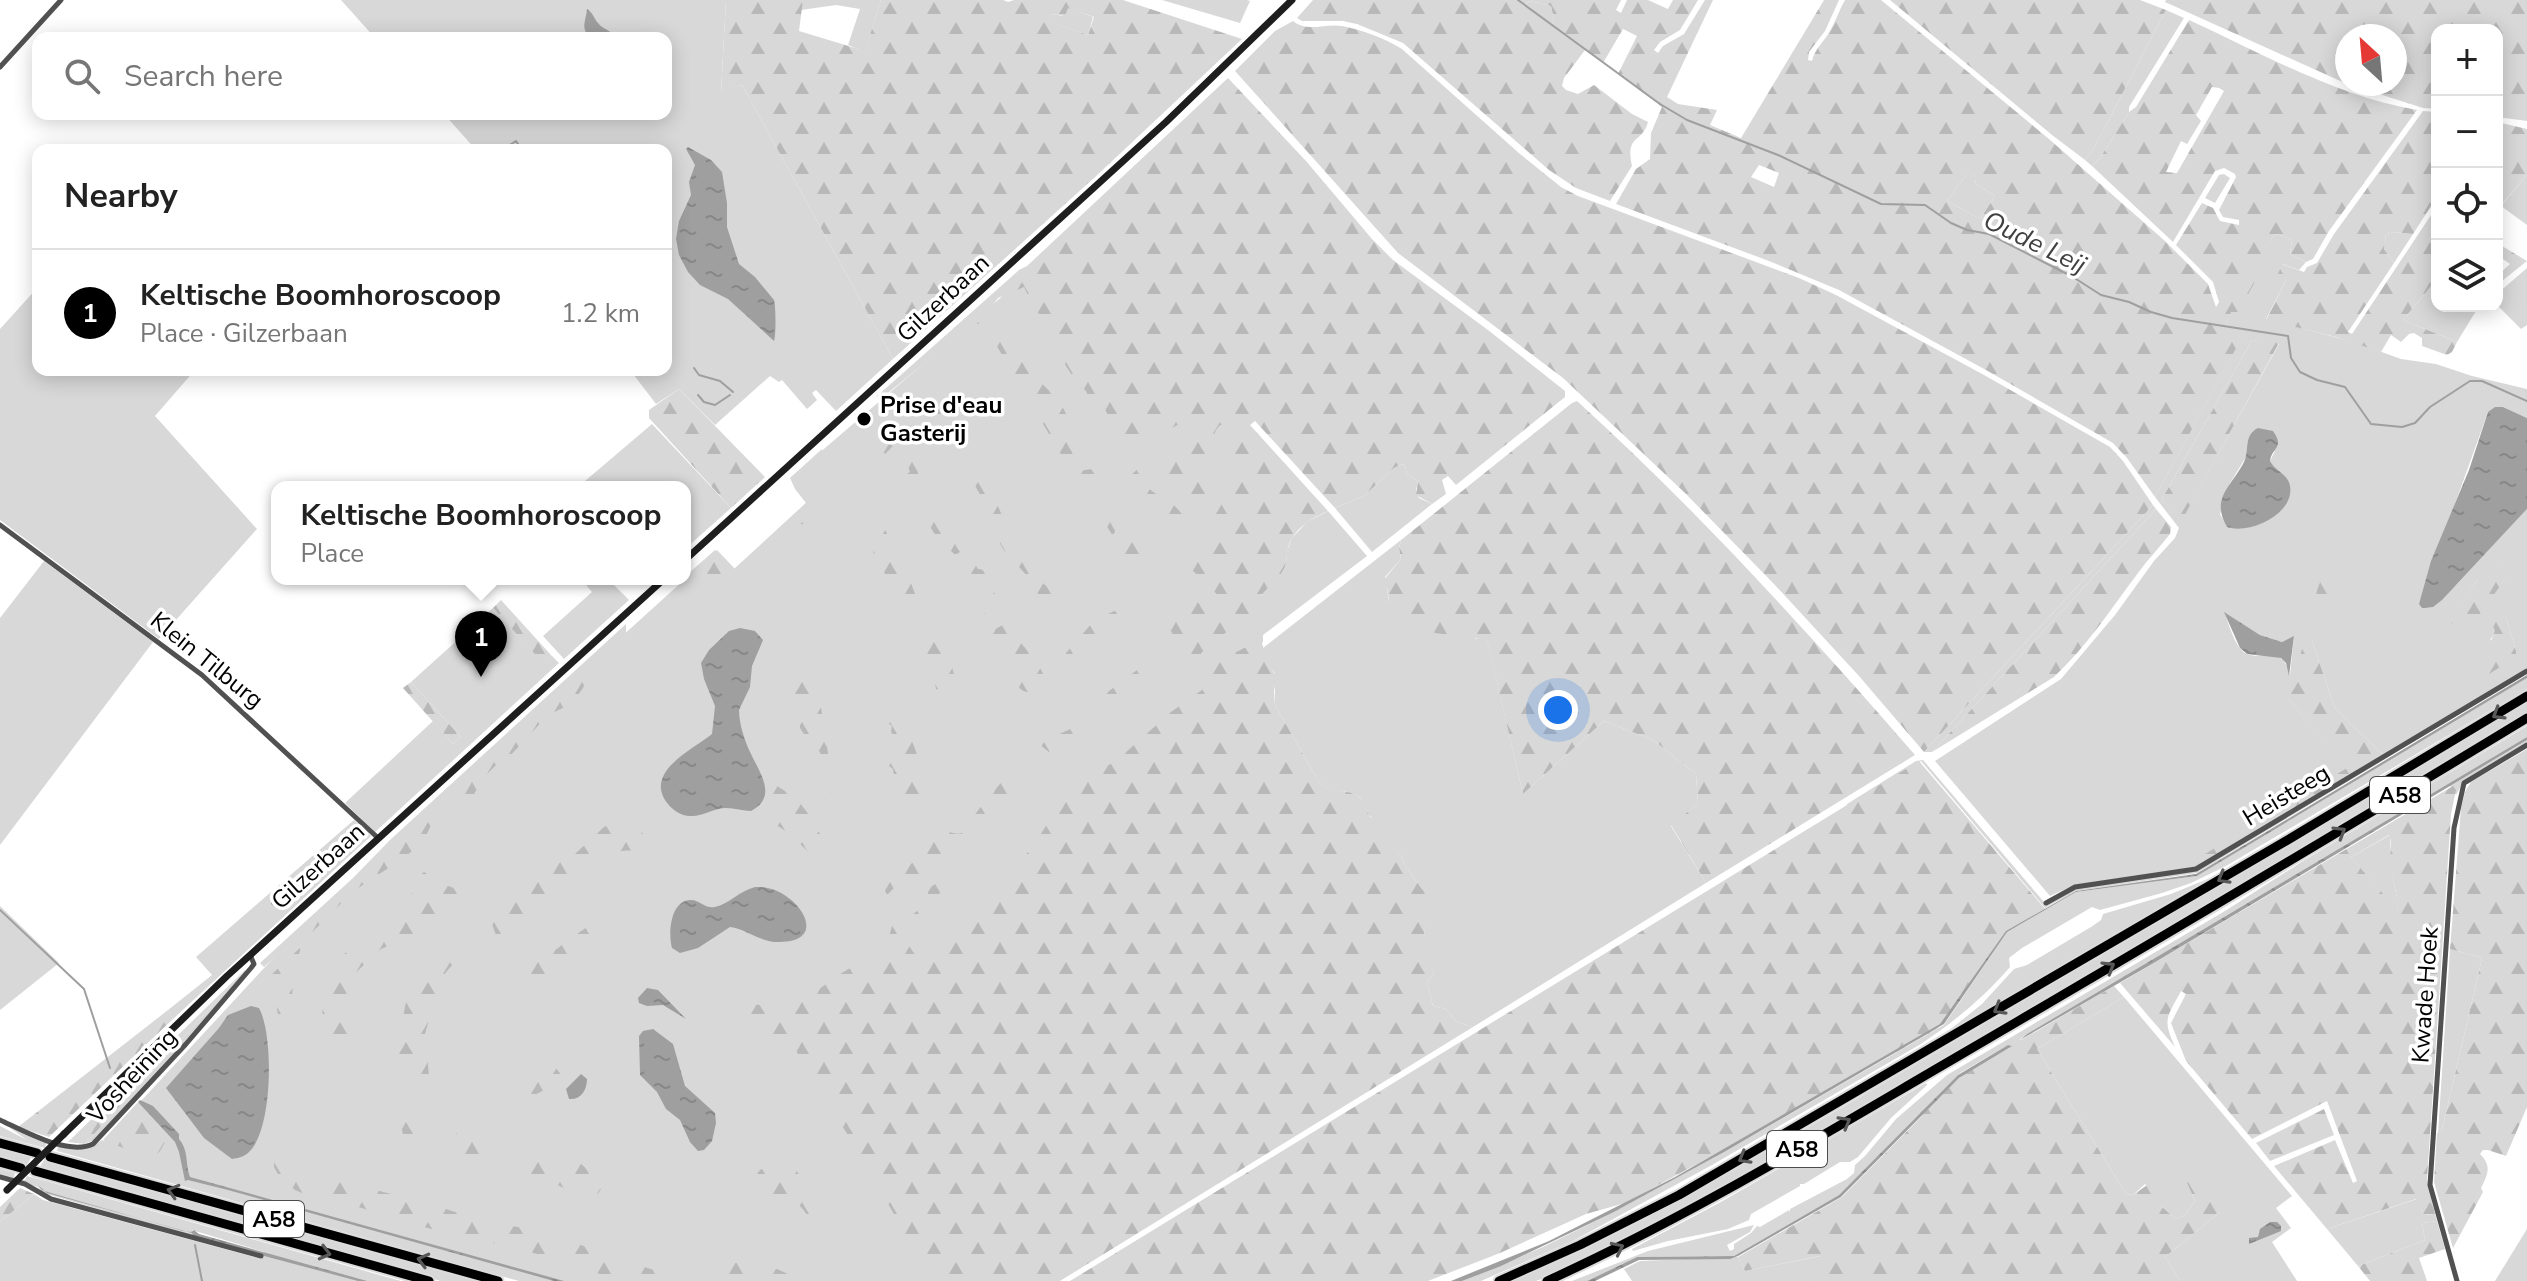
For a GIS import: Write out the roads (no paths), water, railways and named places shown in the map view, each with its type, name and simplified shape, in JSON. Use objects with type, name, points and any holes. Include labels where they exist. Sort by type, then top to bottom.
[{"type":"highway","name":"A58","points":[[1499,1281],[1605,1233],[1692,1187],[2277,847],[2527,696]]},
{"type":"highway","name":"A58","points":[[1547,1281],[1656,1228],[1839,1125],[2334,836],[2527,718]]},
{"type":"highway","points":[[0,1143],[37,1153]]},
{"type":"highway","name":"A58","points":[[50,1157],[498,1281]]},
{"type":"highway","points":[[0,1162],[21,1168]]},
{"type":"highway","name":"A58","points":[[35,1171],[429,1281]]},
{"type":"street","points":[[0,67],[61,0]]},
{"type":"street","name":"Gilzerbaan","points":[[691,555],[1228,67],[1248,41],[1286,11],[1292,0]]},
{"type":"street","name":"Klein Tilburg","points":[[0,525],[213,685],[378,838]]},
{"type":"street","name":"Gilzerbaan","points":[[0,1197],[250,955],[657,585]]},
{"type":"street","name":"Heisteeg","points":[[2046,903],[2075,887],[2196,869],[2527,671]]},
{"type":"street","name":"Kwade Hoek","points":[[2457,1281],[2430,1185],[2454,828],[2464,783],[2527,745]]},
{"type":"street","name":"Vosheining","points":[[0,1120],[32,1135],[65,1145],[77,1148],[93,1144],[186,1044],[251,968],[254,964],[250,955]]},
{"type":"street","points":[[0,1177],[25,1184],[51,1199],[261,1256]]},
{"type":"water","points":[[587,9],[610,32],[586,32]]},
{"type":"water","points":[[688,147],[711,160],[722,172],[727,227],[739,264],[755,277],[774,300],[774,341],[728,299],[700,285],[679,255],[676,239],[679,221],[691,195],[689,182],[695,165],[686,149]]},
{"type":"water","points":[[2495,407],[2503,407],[2527,418],[2527,509],[2442,600],[2433,607],[2422,608],[2419,604],[2431,561],[2469,470],[2488,412]]},
{"type":"water","points":[[2258,428],[2273,431],[2278,441],[2270,461],[2289,482],[2290,496],[2269,520],[2247,528],[2227,527],[2222,517],[2222,500],[2244,462],[2250,435]]},
{"type":"water","points":[[2224,612],[2260,635],[2282,642],[2294,636],[2289,676],[2286,663],[2281,658],[2247,654],[2240,648]]},
{"type":"water","points":[[740,628],[755,631],[763,640],[752,666],[750,687],[739,710],[745,738],[764,784],[764,799],[751,811],[726,808],[694,816],[683,815],[668,804],[661,782],[683,754],[712,734],[715,706],[701,663],[709,650],[729,631]]},
{"type":"water","points":[[2527,675],[2527,678],[2197,876],[2076,892],[2007,932],[1944,1024],[1726,1151],[1612,1213],[1501,1266],[1462,1281],[1451,1281],[1549,1241],[1675,1177],[1940,1024],[2006,931],[2076,891],[2196,874]]},
{"type":"water","points":[[2527,737],[2527,740],[2020,1040],[2027,1034]]},
{"type":"water","points":[[755,887],[783,894],[795,903],[806,924],[804,933],[795,940],[778,942],[730,927],[698,948],[680,953],[672,948],[672,919],[684,901],[694,900],[715,907]]},
{"type":"water","points":[[284,889],[290,892],[289,898],[278,909],[271,904],[271,899]]},
{"type":"water","points":[[647,988],[658,990],[686,1019],[663,1005],[639,1003],[638,998]]},
{"type":"water","points":[[251,1006],[259,1008],[267,1039],[267,1104],[257,1141],[247,1154],[232,1159],[204,1138],[166,1088],[228,1015]]},
{"type":"water","points":[[653,1029],[673,1044],[685,1086],[715,1113],[712,1141],[704,1150],[698,1151],[690,1142],[680,1120],[666,1109],[657,1092],[640,1075],[639,1036],[643,1031]]},
{"type":"water","points":[[2008,1045],[2012,1046],[1959,1078],[1841,1197],[1738,1256],[1730,1259],[1639,1260],[1595,1281],[1587,1281],[1637,1257],[1734,1256],[1839,1195],[1958,1075]]},
{"type":"water","points":[[581,1074],[587,1079],[586,1087],[580,1096],[569,1099],[566,1089]]},
{"type":"water","points":[[140,1100],[153,1106],[179,1134],[190,1177],[564,1281],[554,1281],[228,1190],[185,1181],[175,1142],[138,1102]]},
{"type":"water","points":[[45,1191],[51,1193],[143,1219],[47,1193]]},
{"type":"water","points":[[2270,1222],[2277,1222],[2281,1231],[2249,1244],[2249,1238],[2258,1237],[2260,1229]]},
{"type":"water","points":[[194,1230],[199,1234],[367,1281],[193,1237],[186,1231]]},
{"type":"waterway","name":"Oude Leij","points":[[1518,0],[1660,104],[1687,120],[1778,155],[1881,204],[1925,205],[1951,223],[1989,234],[2073,277],[2101,295],[2172,318],[2288,336],[2291,358],[2300,372],[2345,387],[2371,424],[2402,427],[2415,423],[2430,407],[2470,381],[2482,381],[2527,401]]},
{"type":"waterway","points":[[511,144],[516,141],[518,144]]},
{"type":"waterway","points":[[694,368],[699,375],[720,381],[733,392]]},
{"type":"waterway","points":[[698,395],[704,402],[715,405],[730,395]]},
{"type":"waterway","points":[[0,910],[84,989],[110,1068]]},
{"type":"waterway","points":[[195,1245],[202,1281]]},
{"type":"place","name":"Prise d'eau Gasterij","points":[[864,419]]},
{"type":"place","name":"Keltische Boomhoroscoop","points":[[481,677]]}]
